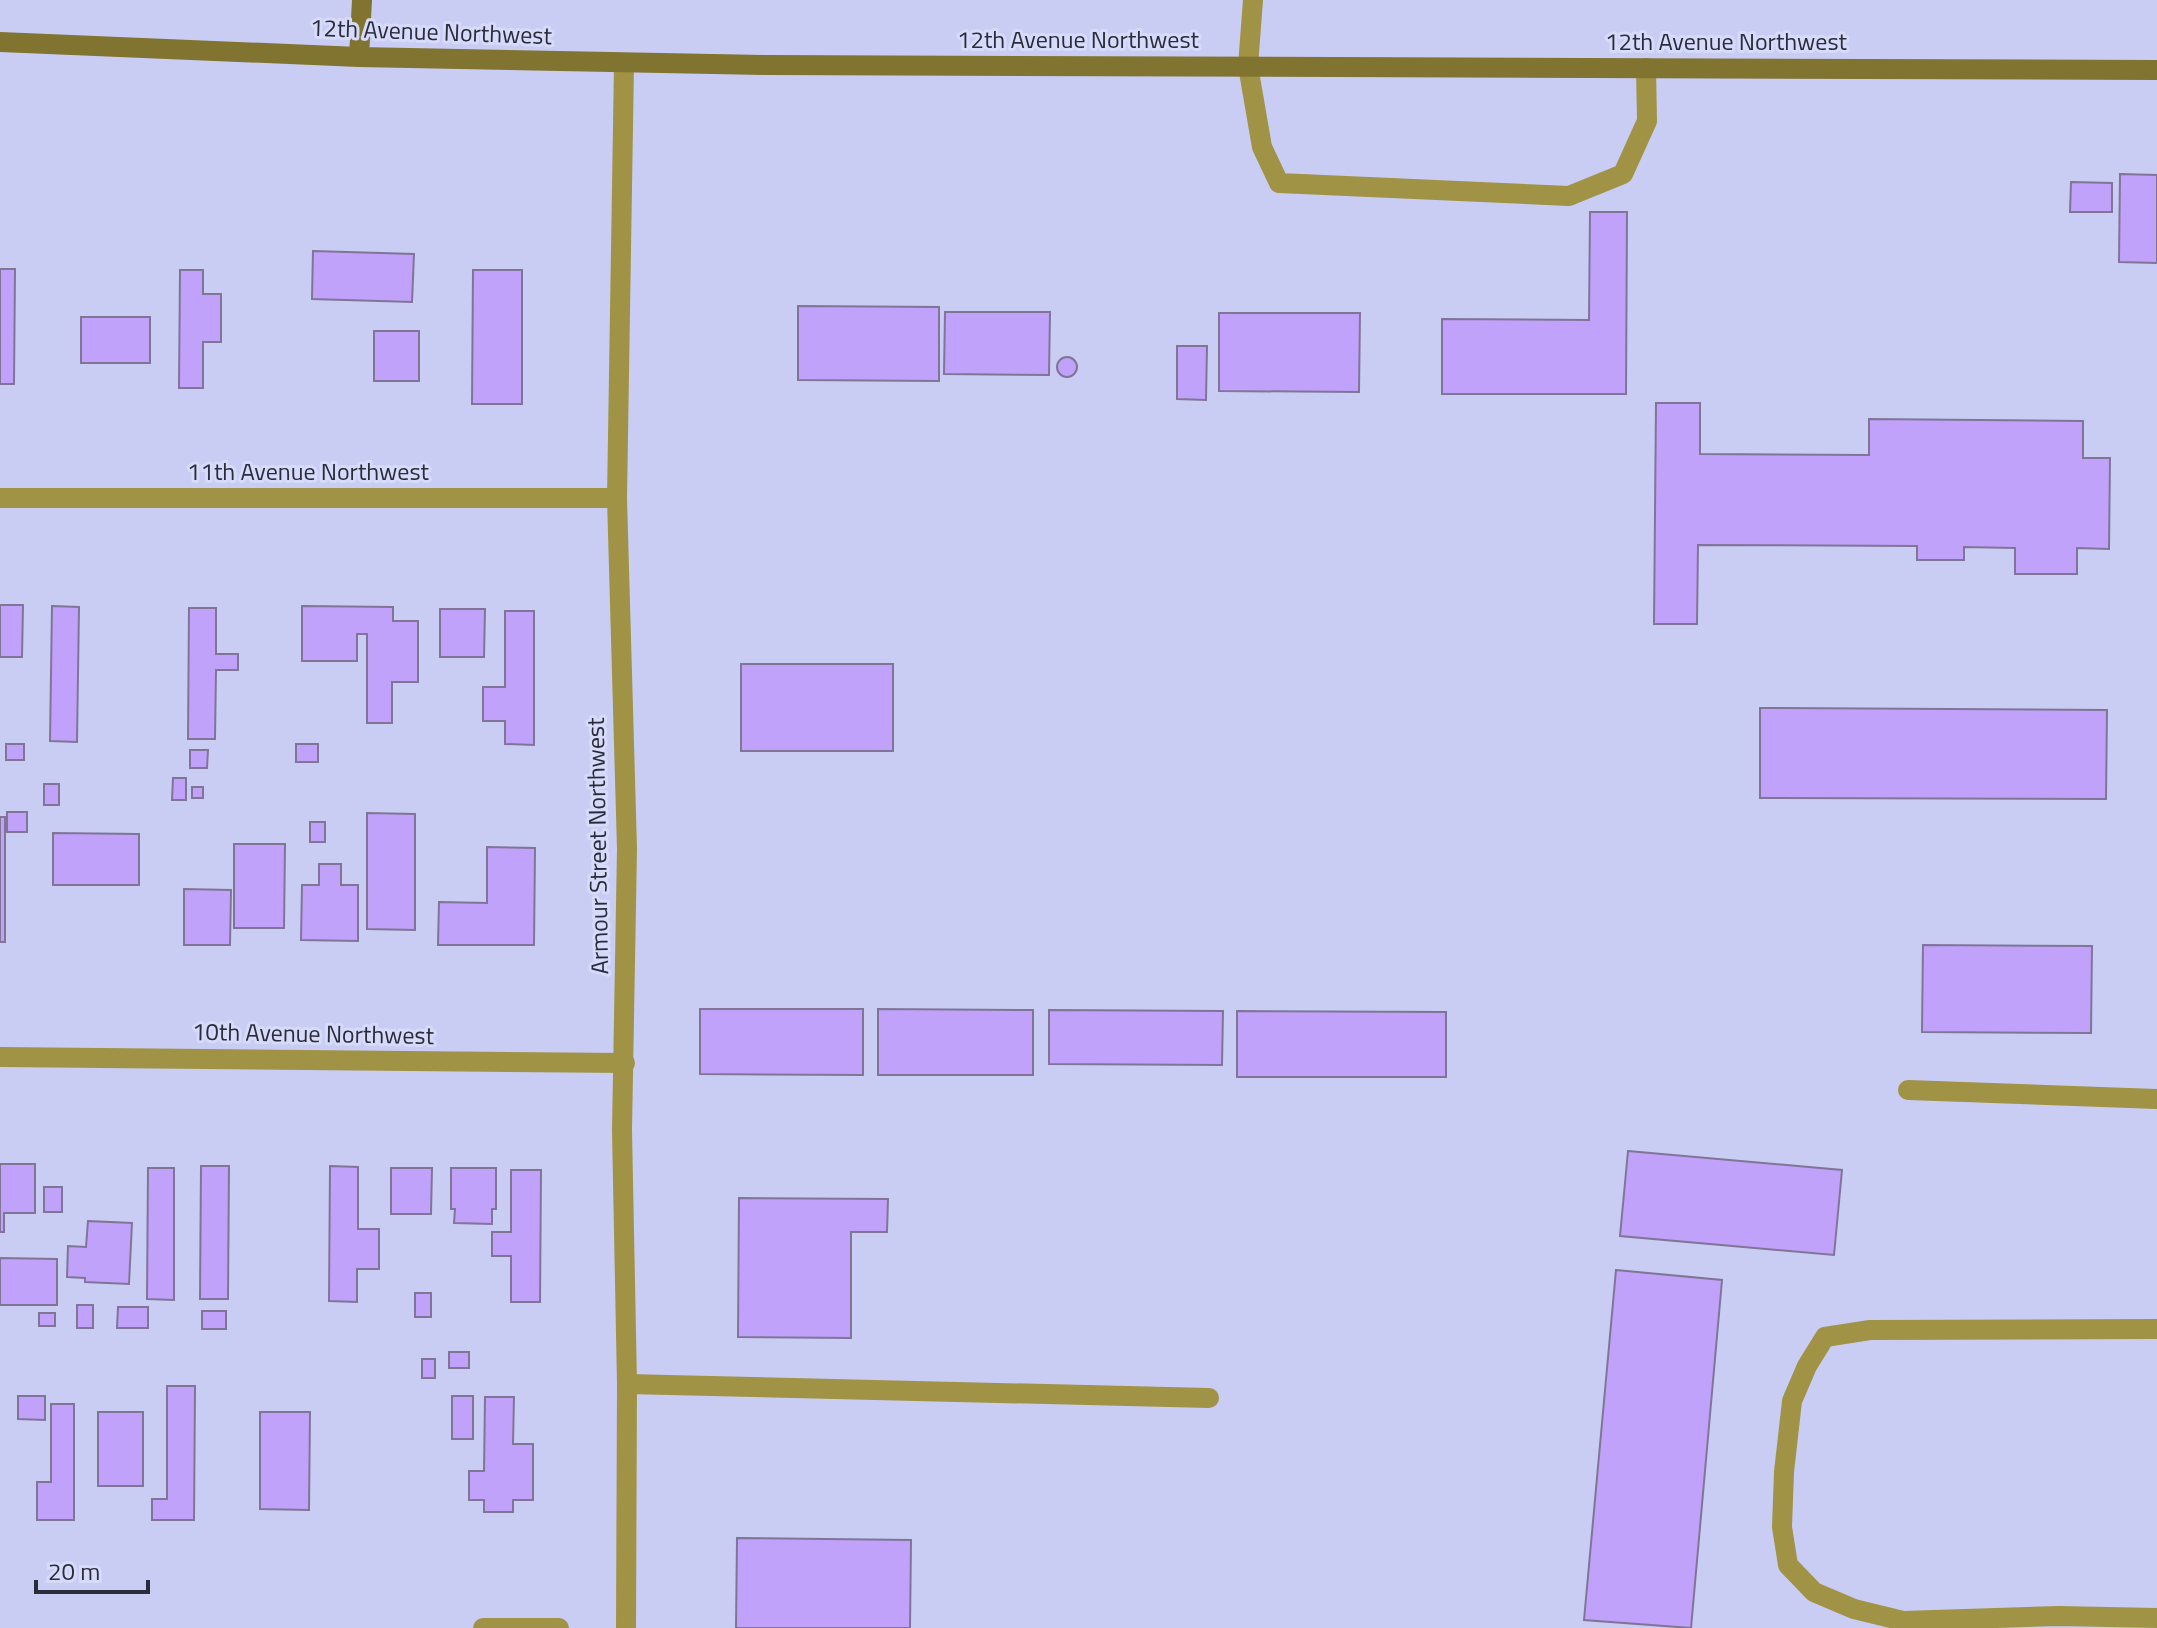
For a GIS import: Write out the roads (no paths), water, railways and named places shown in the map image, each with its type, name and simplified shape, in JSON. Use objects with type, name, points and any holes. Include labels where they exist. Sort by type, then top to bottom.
[{"type":"main road","points":[[359,57],[362,0]]},
{"type":"main road","name":"12th Avenue Northwest","points":[[0,42],[624,64],[2157,70]]},
{"type":"street","points":[[1253,0],[1248,66],[1262,147],[1279,183],[1569,196],[1623,174],[1647,121],[1646,68]]},
{"type":"street","name":"Armour Street Northwest","points":[[624,64],[617,498],[627,849],[622,1130],[627,1384],[626,1628]]},
{"type":"street","name":"11th Avenue Northwest","points":[[0,498],[617,498]]},
{"type":"street","name":"10th Avenue Northwest","points":[[0,1057],[625,1063]]},
{"type":"street","points":[[1908,1090],[2157,1099]]},
{"type":"street","points":[[2157,1329],[1870,1330],[1825,1337],[1807,1366],[1792,1401],[1782,1527],[1788,1565],[1814,1592],[1854,1609],[1903,1621],[2059,1616],[2157,1618]]},
{"type":"street","points":[[627,1384],[1209,1398]]},
{"type":"street","points":[[483,1628],[559,1628]]}]
